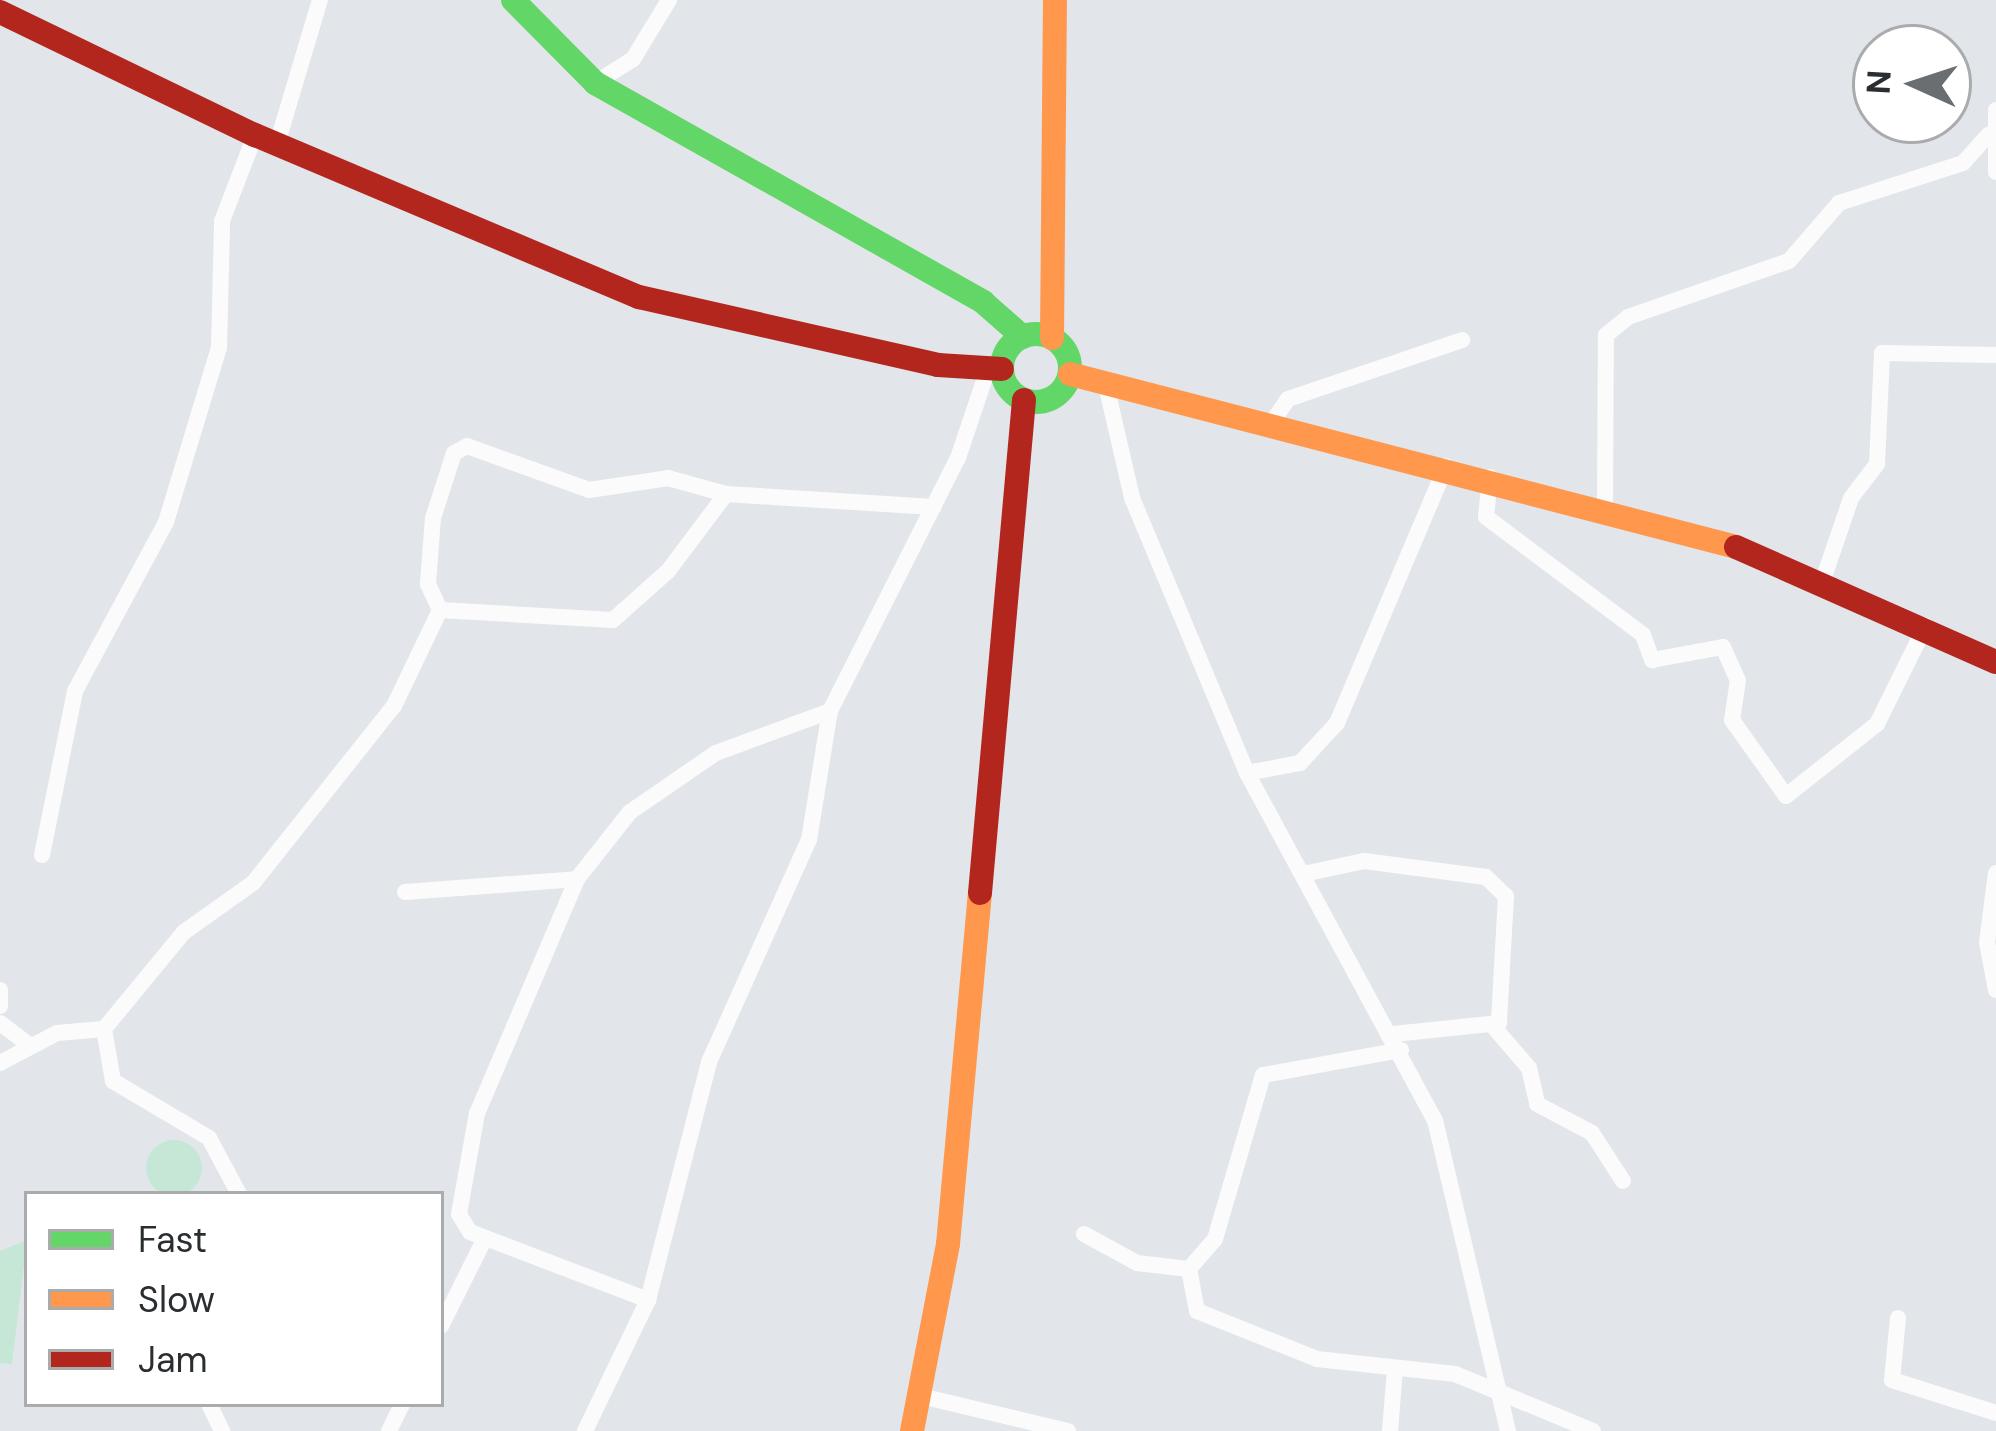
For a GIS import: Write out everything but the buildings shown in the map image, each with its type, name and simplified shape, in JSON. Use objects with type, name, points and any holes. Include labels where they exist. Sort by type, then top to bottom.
[{"type":"street","points":[[42,855],[75,691],[166,522],[218,347],[222,220],[266,140],[320,0]]},
{"type":"street","points":[[513,0],[595,83],[983,302],[1035,336],[1070,374],[1605,506],[1824,577],[1996,662]]},
{"type":"street","points":[[595,83],[633,59],[669,0]]},
{"type":"street","points":[[585,1431],[647,1300],[709,1062],[809,840],[830,711],[934,507],[996,368],[1035,336],[1047,248],[1055,0]]},
{"type":"street","points":[[0,12],[266,140],[639,297],[938,365],[996,368],[1024,400],[948,1244],[912,1431]]},
{"type":"street","points":[[1605,506],[1606,335],[1628,317],[1790,261],[1838,203],[1963,164],[1988,135],[1996,110]]},
{"type":"street","points":[[1988,135],[1996,172]]},
{"type":"street","points":[[1271,424],[1288,399],[1462,340]]},
{"type":"street","points":[[1824,577],[1851,498],[1877,464],[1882,353],[1996,355]]},
{"type":"street","points":[[1024,400],[1048,400],[1070,374]]},
{"type":"street","points":[[1106,385],[1132,498],[1247,773],[1398,1042],[1452,1175],[1504,1395],[1508,1431]]},
{"type":"street","points":[[440,610],[428,584],[433,518],[454,453],[466,446],[589,490],[668,478],[725,494],[934,507]]},
{"type":"street","points":[[1247,773],[1300,763],[1337,723],[1446,465]]},
{"type":"street","points":[[1490,476],[1486,517],[1643,635],[1652,660],[1723,646],[1738,680],[1732,720],[1786,796],[1877,724],[1926,625]]},
{"type":"street","points":[[440,610],[614,620],[668,571],[725,494]]},
{"type":"street","points":[[0,1063],[29,1045],[104,1029],[184,932],[267,866],[394,706],[440,610]]},
{"type":"street","points":[[647,1300],[485,1238],[458,1214],[463,1162],[509,1024],[577,879],[629,812],[716,753],[830,711]]},
{"type":"street","points":[[1189,1268],[1215,1239],[1263,1075],[1492,1025],[1507,1013],[1497,884],[1364,861],[1304,874]]},
{"type":"street","points":[[1996,873],[1996,990]]},
{"type":"street","points":[[405,892],[577,879]]},
{"type":"street","points":[[0,991],[0,1006]]},
{"type":"street","points":[[0,1023],[29,1045]]},
{"type":"street","points":[[1492,1025],[1529,1068],[1537,1104],[1592,1133],[1623,1181]]},
{"type":"street","points":[[104,1029],[113,1081],[208,1138],[237,1191]]},
{"type":"street","points":[[1084,1234],[1137,1263],[1189,1268]]},
{"type":"street","points":[[444,1320],[485,1238]]},
{"type":"street","points":[[1189,1268],[1209,1324],[1317,1359],[1455,1374],[1592,1431]]},
{"type":"street","points":[[1898,1318],[1892,1381],[1996,1413]]},
{"type":"street","points":[[1390,1431],[1395,1370]]},
{"type":"street","points":[[921,1396],[1068,1431]]},
{"type":"green space","points":[[163,1142],[185,1142],[200,1157],[200,1179],[190,1191],[158,1191],[148,1179],[148,1157]]},
{"type":"green space","points":[[24,1241],[12,1364],[0,1363],[0,1251]]},
{"type":"traffic: fast","points":[[513,0],[595,83],[983,302],[1023,337]]},
{"type":"traffic: fast","points":[[1036,334],[1060,344],[1070,368],[1060,392],[1036,402],[1012,392],[1002,368],[1012,344],[1036,334]]},
{"type":"traffic: slow","points":[[1052,338],[1055,0]]},
{"type":"traffic: slow","points":[[1070,374],[1736,547]]},
{"type":"traffic: slow","points":[[912,1431],[948,1244],[980,893]]},
{"type":"traffic: jam","points":[[0,12],[255,135],[639,297],[938,365],[1002,369]]},
{"type":"traffic: jam","points":[[980,893],[1024,400]]},
{"type":"traffic: jam","points":[[1736,547],[1996,662]]}]
